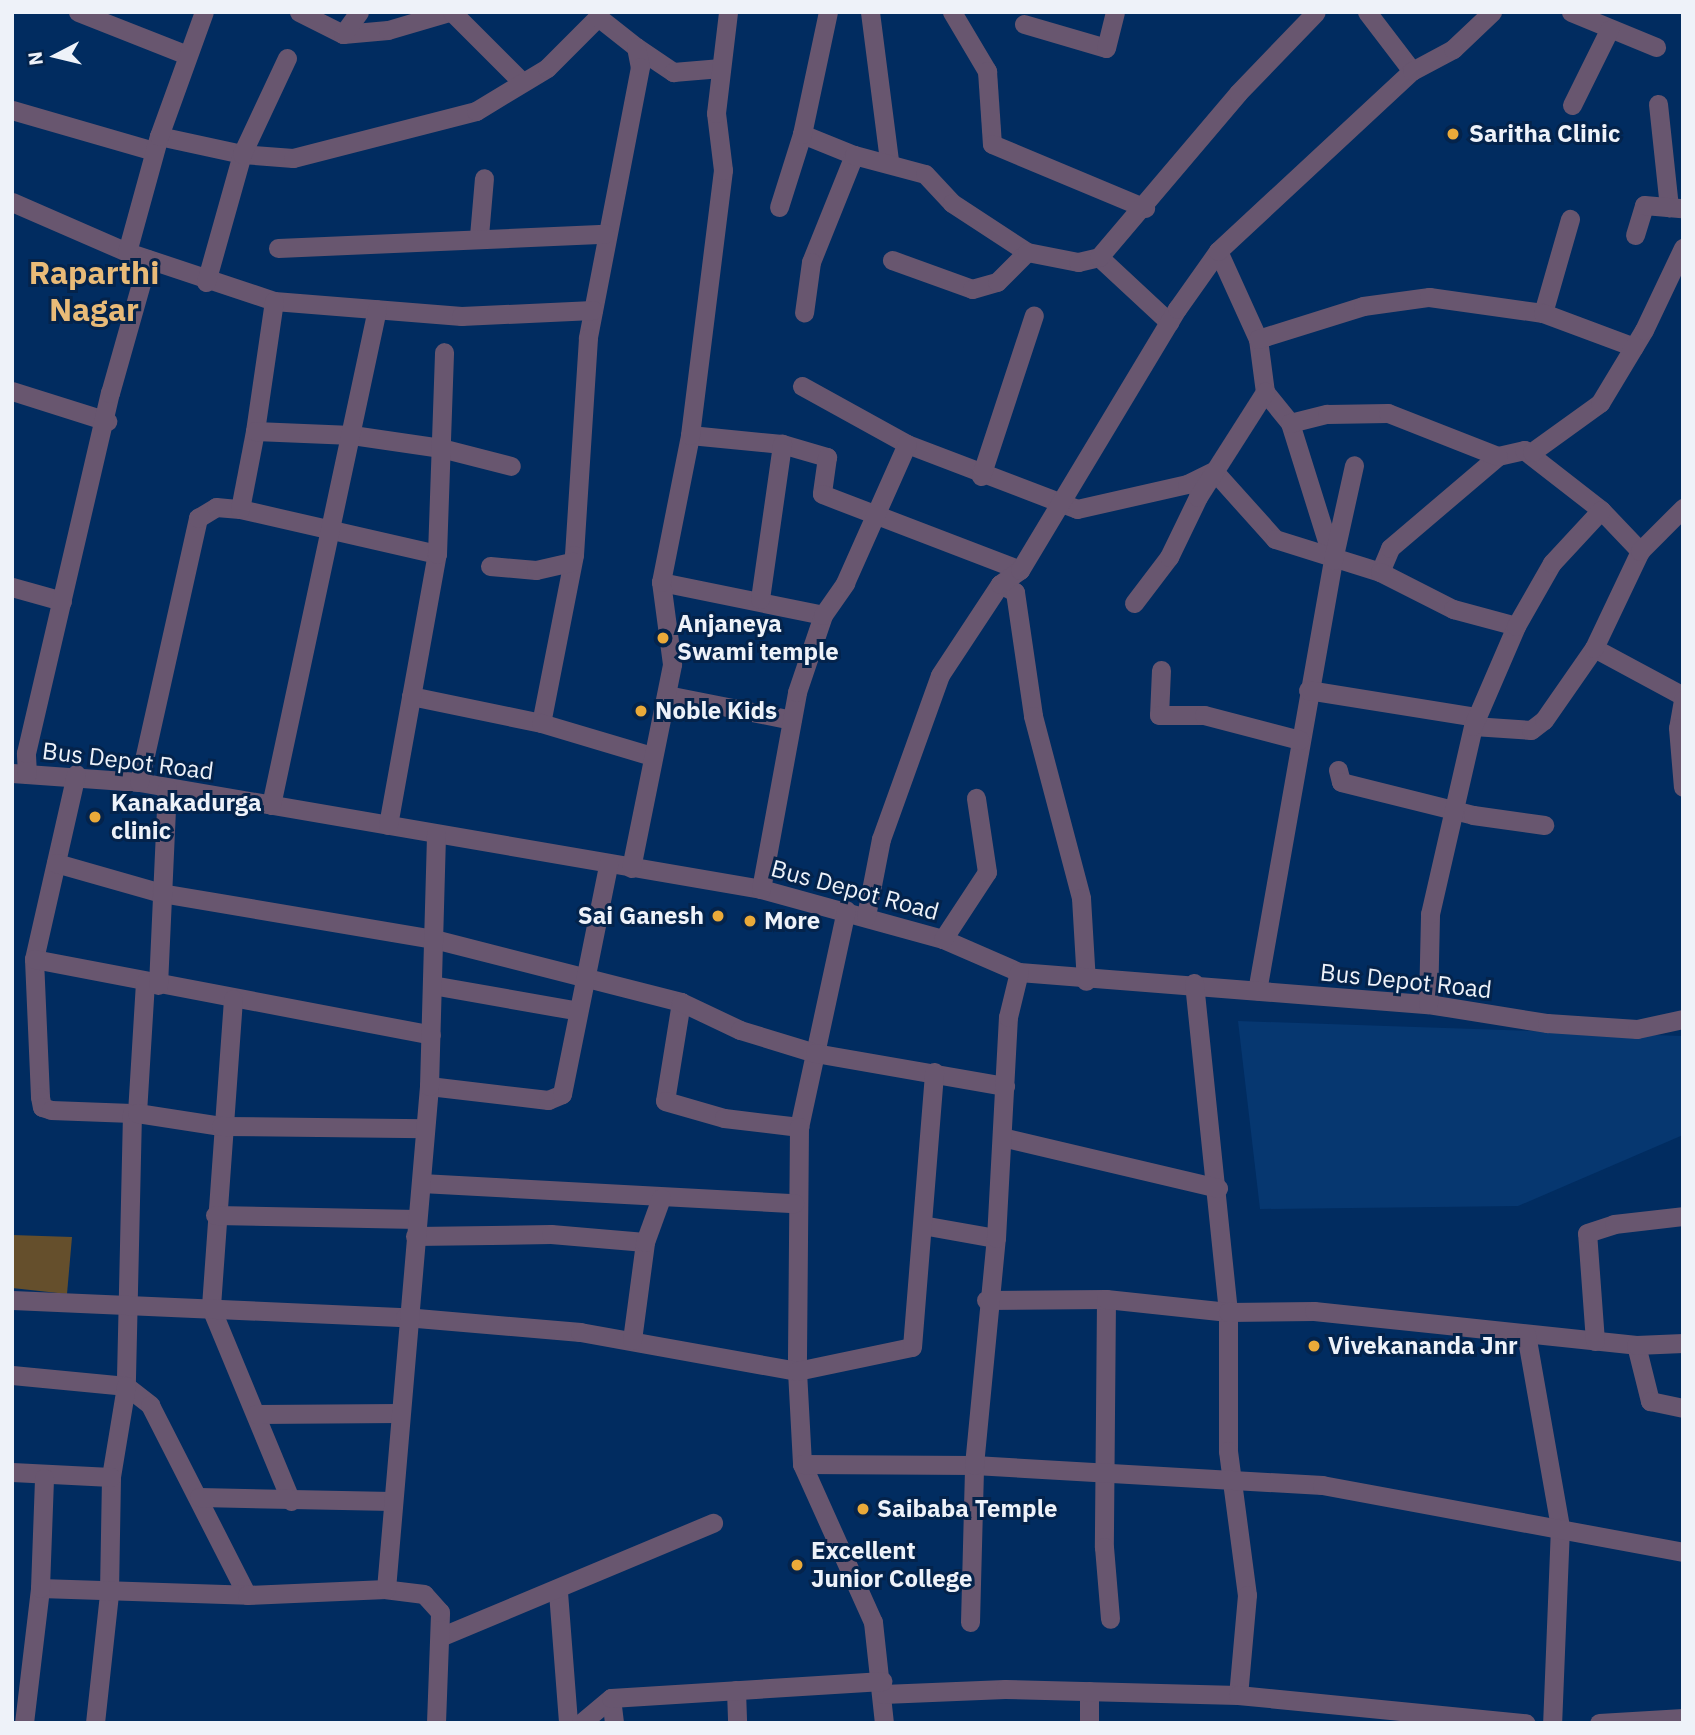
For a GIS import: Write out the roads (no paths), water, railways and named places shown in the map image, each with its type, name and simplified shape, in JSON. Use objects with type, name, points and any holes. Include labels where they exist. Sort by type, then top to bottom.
[{"type":"street","points":[[78,12],[187,55]]},
{"type":"street","points":[[127,252],[156,143],[204,12]]},
{"type":"street","points":[[299,12],[343,34],[388,30],[450,12],[522,82]]},
{"type":"street","points":[[343,34],[359,12]]},
{"type":"street","points":[[631,868],[672,664],[662,582],[690,435],[723,170],[716,113],[728,12]]},
{"type":"street","points":[[779,207],[802,134],[828,12]]},
{"type":"street","points":[[870,12],[889,161]]},
{"type":"street","points":[[952,12],[987,71],[992,145],[1144,208]]},
{"type":"street","points":[[1024,23],[1106,48],[1115,12]]},
{"type":"street","points":[[802,134],[853,155],[889,161],[925,174],[952,203],[1027,252],[1078,262],[1099,257],[1144,208],[1238,93],[1316,12]]},
{"type":"street","points":[[1367,12],[1412,71]]},
{"type":"street","points":[[866,916],[881,839],[917,732],[940,675],[1000,584],[1020,570],[1056,504],[1169,321],[1219,251],[1412,71],[1453,49],[1492,12]]},
{"type":"street","points":[[1571,12],[1609,30],[1656,47]]},
{"type":"street","points":[[12,110],[156,143],[293,158],[366,143],[476,111],[547,68],[596,15],[673,72],[721,68]]},
{"type":"street","points":[[1572,105],[1609,30]]},
{"type":"street","points":[[541,723],[572,562],[593,310],[605,234],[640,67],[636,47]]},
{"type":"street","points":[[206,282],[242,154],[287,58]]},
{"type":"street","points":[[1635,235],[1644,205],[1676,208],[1658,104]]},
{"type":"street","points":[[804,313],[811,262],[853,155]]},
{"type":"street","points":[[480,236],[484,178]]},
{"type":"street","points":[[12,202],[127,252],[206,282],[274,301],[461,316],[593,310]]},
{"type":"street","points":[[1543,313],[1570,219]]},
{"type":"street","points":[[278,248],[480,236],[605,234]]},
{"type":"street","points":[[1290,423],[1327,414],[1388,413],[1498,456],[1532,452],[1600,403],[1634,348],[1683,248]]},
{"type":"street","points":[[1219,251],[1258,339],[1265,392],[1290,423],[1333,560]]},
{"type":"street","points":[[892,260],[972,289],[998,282],[1027,252]]},
{"type":"street","points":[[1099,257],[1169,321]]},
{"type":"street","points":[[20,774],[19,749],[62,601],[148,260]]},
{"type":"street","points":[[1258,339],[1363,306],[1419,298],[1543,313],[1634,348]]},
{"type":"street","points":[[240,509],[255,431],[274,301]]},
{"type":"street","points":[[271,805],[377,309]]},
{"type":"street","points":[[981,476],[1034,315]]},
{"type":"street","points":[[388,825],[437,554],[444,352]]},
{"type":"street","points":[[802,386],[907,444],[981,476],[1077,509],[1187,484],[1214,471]]},
{"type":"street","points":[[12,391],[107,421]]},
{"type":"street","points":[[1134,603],[1169,557],[1214,471],[1265,392]]},
{"type":"street","points":[[255,431],[352,435],[441,448],[511,466]]},
{"type":"street","points":[[690,435],[782,444],[827,457],[822,494],[1020,570]]},
{"type":"street","points":[[760,600],[782,444]]},
{"type":"street","points":[[761,889],[792,720],[823,615],[877,516],[907,444]]},
{"type":"street","points":[[1532,452],[1601,510],[1640,551]]},
{"type":"street","points":[[1380,572],[1390,548],[1498,456]]},
{"type":"street","points":[[1257,990],[1308,690],[1354,465]]},
{"type":"street","points":[[1214,471],[1275,539],[1333,560],[1380,572],[1453,609],[1516,626]]},
{"type":"street","points":[[139,782],[198,519],[216,507],[240,509],[331,534],[437,554]]},
{"type":"street","points":[[1427,1004],[1430,914],[1475,721],[1516,626],[1552,563],[1601,510]]},
{"type":"street","points":[[1308,690],[1531,730],[1594,648],[1640,551],[1680,516]]},
{"type":"street","points":[[490,566],[536,570],[572,562]]},
{"type":"street","points":[[662,582],[823,615]]},
{"type":"street","points":[[1000,584],[1015,593],[1033,716],[1081,898],[1086,981]]},
{"type":"street","points":[[12,587],[62,601]]},
{"type":"street","points":[[1594,648],[1683,698],[1678,728],[1683,787]]},
{"type":"street","points":[[1161,670],[1159,715],[1204,715],[1300,740]]},
{"type":"street","points":[[667,695],[792,720]]},
{"type":"street","points":[[411,696],[541,723],[652,756]]},
{"type":"street","points":[[1338,770],[1341,782],[1453,810],[1544,825]]},
{"type":"street","name":"Bus Depot Road","points":[[20,774],[76,774],[139,782],[608,865],[761,889],[846,910],[943,939],[1019,972],[1086,981],[1194,983],[1427,1004],[1546,1023],[1637,1029],[1683,1019]]},
{"type":"street","points":[[76,774],[34,959],[43,1107],[135,1113],[221,1126],[425,1128]]},
{"type":"street","points":[[95,1723],[109,1594],[111,1477],[125,1386],[135,1113],[152,984],[167,788]]},
{"type":"street","points":[[943,939],[987,872],[976,799]]},
{"type":"street","points":[[386,1589],[405,1317],[429,1086],[436,834]]},
{"type":"street","points":[[56,863],[161,892],[434,939],[681,1002],[740,1030],[815,1053],[1005,1086]]},
{"type":"street","points":[[429,1086],[548,1100],[562,1094],[575,1010],[608,865]]},
{"type":"street","points":[[846,910],[799,1127],[794,1203],[797,1371],[802,1464],[873,1622],[884,1723]]},
{"type":"street","points":[[34,959],[152,984],[431,1035]]},
{"type":"street","points":[[970,1622],[974,1465],[986,1300],[996,1238],[1008,1017],[1019,972]]},
{"type":"street","points":[[1194,983],[1218,1188],[1228,1312],[1233,1482],[1247,1595],[1238,1695]]},
{"type":"street","points":[[432,985],[575,1010]]},
{"type":"street","points":[[233,999],[221,1126],[211,1308],[291,1500]]},
{"type":"street","points":[[681,1002],[666,1101],[724,1118],[799,1127]]},
{"type":"street","points":[[12,1300],[129,1309],[211,1308],[405,1317],[632,1340],[797,1371],[912,1346],[934,1072]]},
{"type":"street","points":[[1002,1137],[1218,1188]]},
{"type":"street","points":[[421,1183],[794,1203]]},
{"type":"street","points":[[632,1340],[645,1242],[662,1198]]},
{"type":"street","points":[[215,1215],[645,1242]]},
{"type":"street","points":[[1595,1341],[1587,1233],[1614,1224],[1683,1216]]},
{"type":"street","points":[[922,1225],[996,1238]]},
{"type":"street","points":[[986,1300],[1106,1299],[1228,1312],[1314,1311],[1636,1345],[1683,1343]]},
{"type":"street","points":[[1106,1299],[1110,1619]]},
{"type":"street","points":[[1526,1334],[1560,1527],[1552,1723]]},
{"type":"street","points":[[1636,1345],[1650,1401],[1683,1408]]},
{"type":"street","points":[[12,1375],[125,1386],[150,1405],[247,1595]]},
{"type":"street","points":[[256,1414],[399,1413]]},
{"type":"street","points":[[802,1464],[974,1465],[1107,1475],[1322,1485],[1560,1527],[1683,1552]]},
{"type":"street","points":[[12,1472],[44,1478],[111,1477]]},
{"type":"street","points":[[24,1723],[40,1588],[44,1478]]},
{"type":"street","points":[[199,1497],[392,1501]]},
{"type":"street","points":[[440,1637],[558,1592],[713,1522]]},
{"type":"street","points":[[40,1588],[109,1594],[247,1595],[386,1589],[424,1594],[440,1612],[436,1723]]},
{"type":"street","points":[[558,1592],[568,1723]]},
{"type":"street","points":[[581,1723],[611,1698],[736,1690],[882,1687],[1238,1695],[1526,1723]]},
{"type":"street","points":[[736,1690],[737,1723]]},
{"type":"street","points":[[1089,1691],[1089,1723]]},
{"type":"street","points":[[611,1698],[614,1723]]},
{"type":"street","points":[[1599,1723],[1683,1718]]},
{"type":"place","name":"Saritha Clinic","points":[[1453,134]]},
{"type":"place","name":"Anjaneya Swami temple","points":[[663,638]]},
{"type":"place","name":"Noble Kids","points":[[641,711]]},
{"type":"place","name":"Kanakadurga clinic","points":[[95,817]]},
{"type":"place","name":"Sai Ganesh","points":[[718,916]]},
{"type":"place","name":"More","points":[[750,921]]},
{"type":"place","name":"Vivekananda Jnr","points":[[1314,1346]]},
{"type":"place","name":"Saibaba Temple","points":[[863,1509]]},
{"type":"place","name":"Excellent Junior College","points":[[797,1565]]},
{"type":"district","name":"Raparthi Nagar","points":[[94,292]]}]
